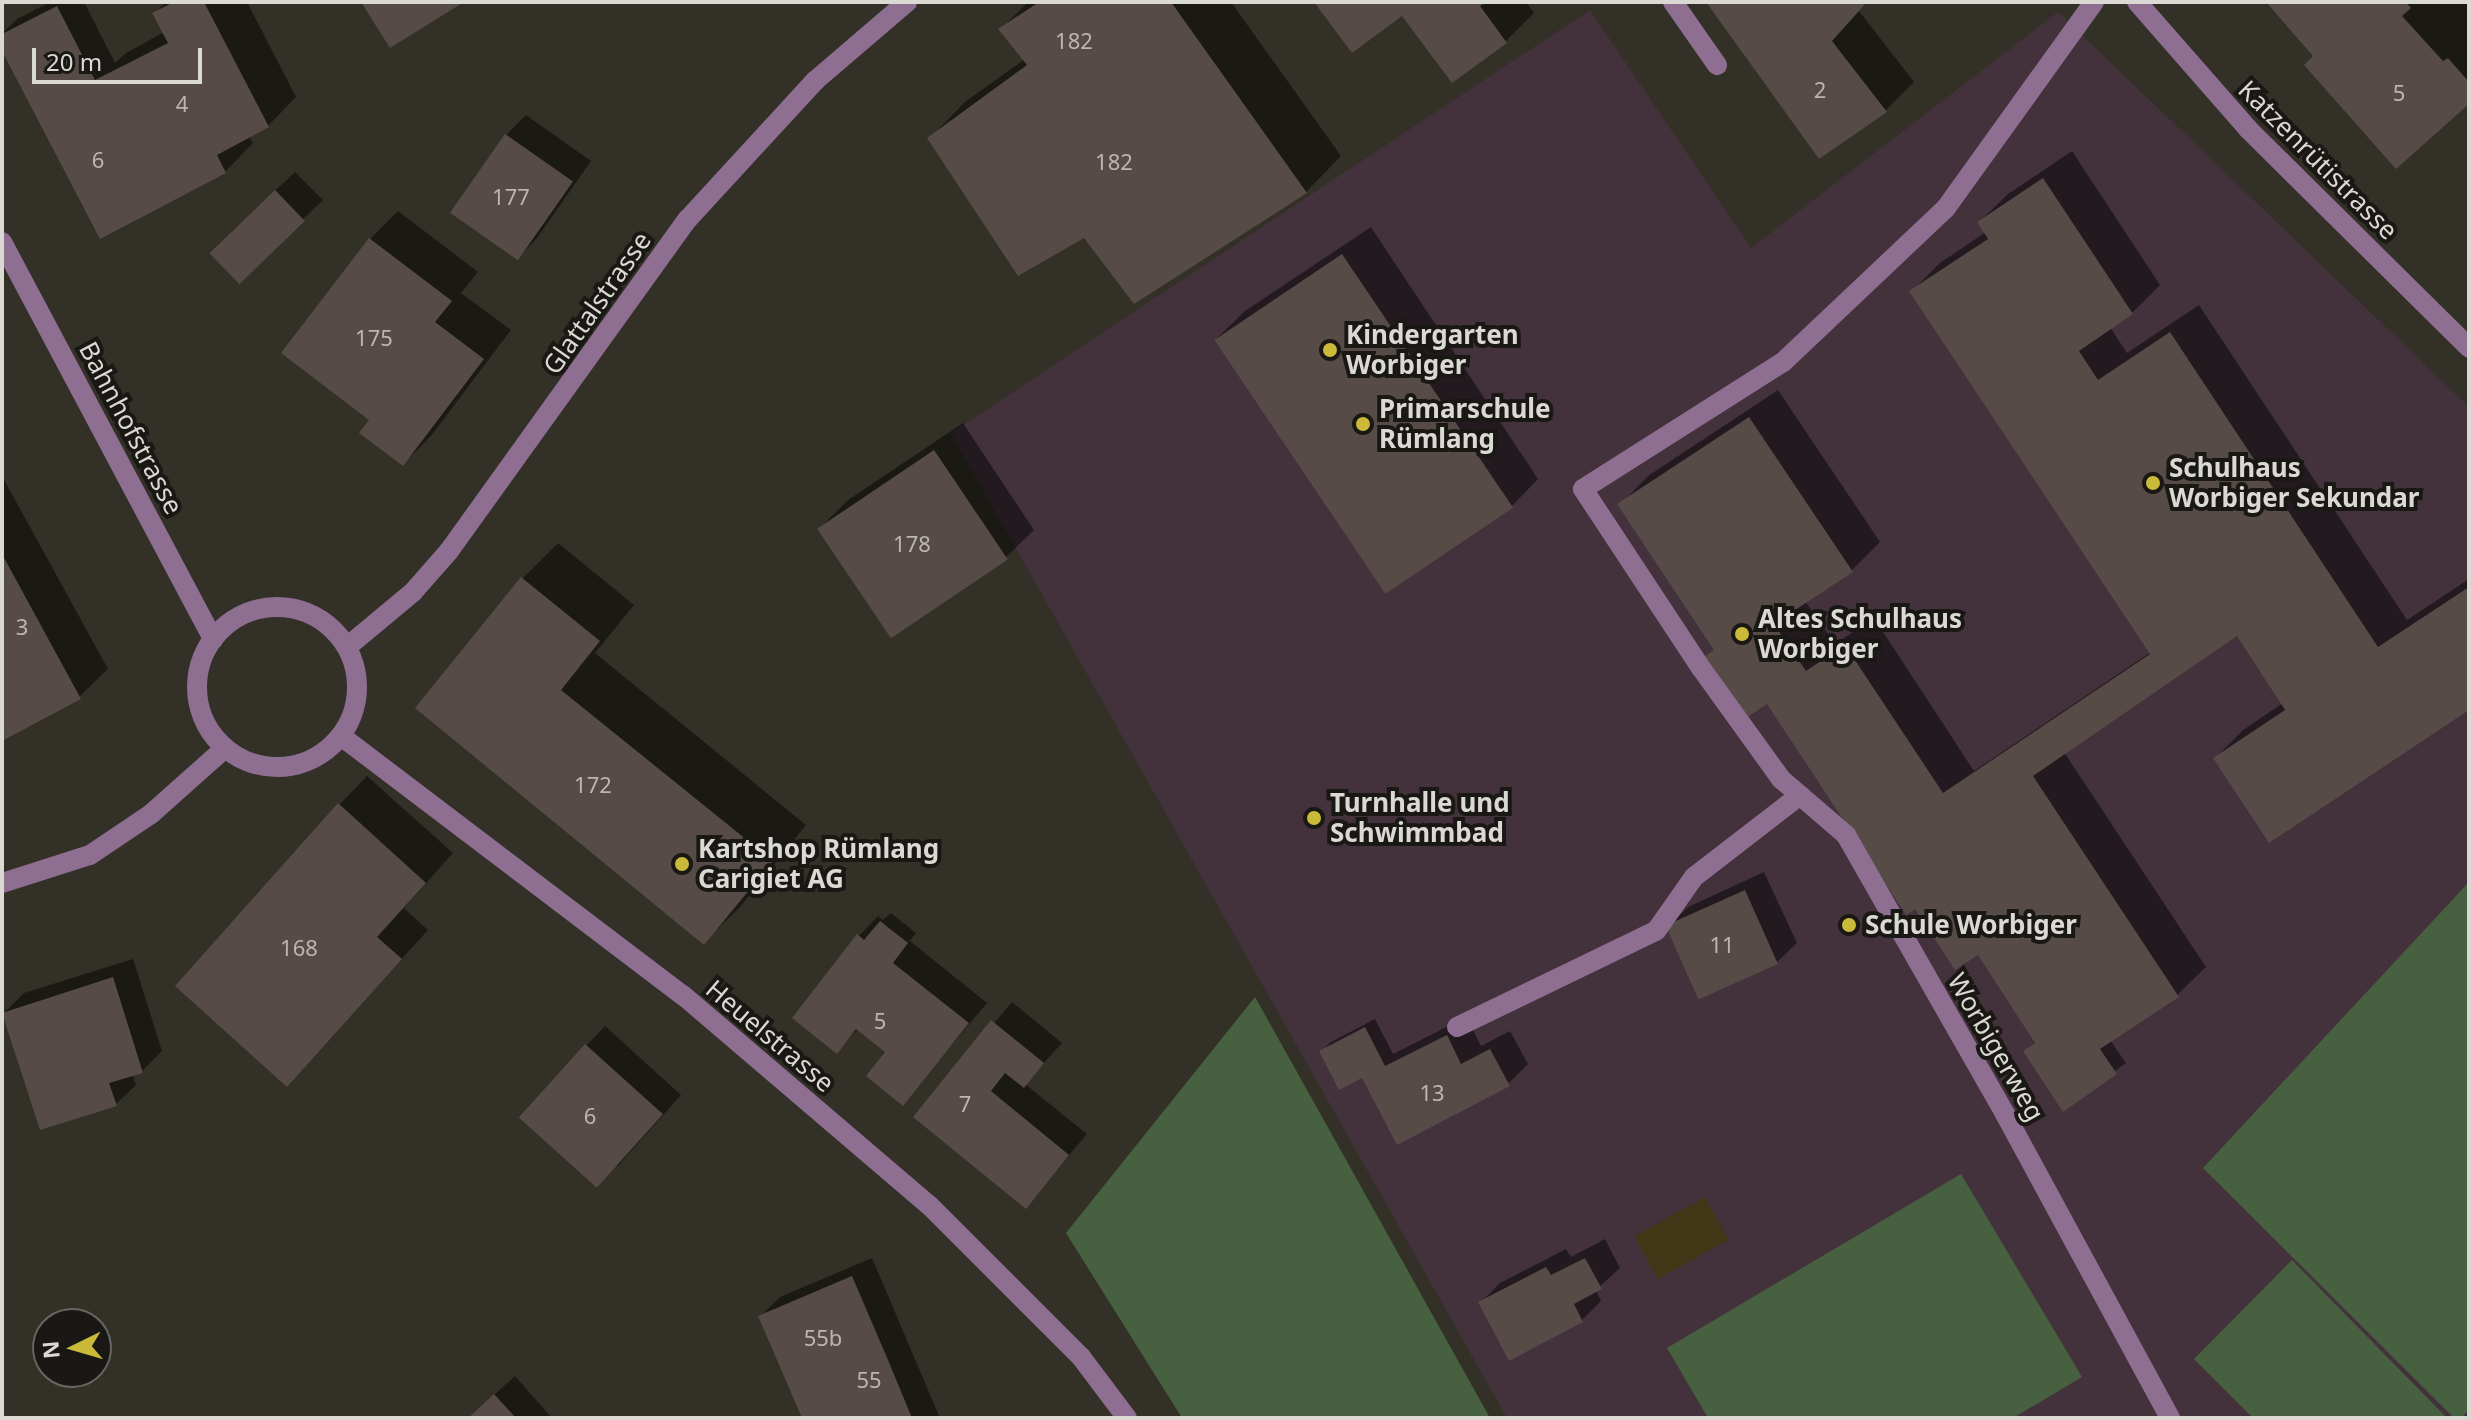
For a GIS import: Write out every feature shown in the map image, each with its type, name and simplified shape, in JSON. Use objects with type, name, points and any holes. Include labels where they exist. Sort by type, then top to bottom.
[{"type":"street","name":"Glattalstrasse","points":[[347,647],[413,592],[449,551],[688,219],[816,80],[907,2]]},
{"type":"street","points":[[1673,2],[1717,65]]},
{"type":"street","name":"Worbigerweg","points":[[2094,2],[1946,208],[1783,362],[1583,489],[1701,668],[1781,779],[1846,835],[2005,1114],[2170,1418]]},
{"type":"street","name":"Katzenrütistrasse","points":[[2137,2],[2248,129],[2469,348]]},
{"type":"street","name":"Bahnhofstrasse","points":[[2,242],[213,639]]},
{"type":"street","points":[[281,606],[303,610],[324,621],[347,647],[355,663],[357,689],[353,714],[341,736],[307,762],[286,767],[264,766],[243,760],[225,748],[211,731],[202,712],[197,688],[200,663],[213,639],[232,620],[258,609],[281,606]]},
{"type":"street","name":"Heuelstrasse","points":[[341,736],[684,996],[929,1205],[1081,1357],[1127,1418]]},
{"type":"street","points":[[2,883],[90,855],[151,814],[225,748]]},
{"type":"street","points":[[1457,1027],[1656,931],[1694,877],[1800,795]]},
{"type":"shaded area","name":"Schule Worbiger","points":[[1590,10],[1751,248],[2058,12],[2469,407],[2469,1418],[1507,1418],[951,433]]},
{"type":"green space","points":[[2469,882],[2469,1410],[2461,1418],[2454,1418],[2203,1168]]},
{"type":"green space","points":[[1255,997],[1490,1418],[1182,1418],[1066,1233]]},
{"type":"green space","points":[[1961,1174],[2082,1377],[2013,1418],[1708,1418],[1667,1348]]},
{"type":"green space","points":[[2292,1260],[2447,1418],[2253,1418],[2194,1359]]},
{"type":"sand","points":[[1705,1197],[1729,1240],[1658,1279],[1634,1236]]},
{"type":"building","points":[[174,2],[204,2],[269,127],[217,155],[226,173],[100,239],[2,51],[2,34],[57,6],[95,80],[168,43],[152,13]]},
{"type":"building","points":[[361,2],[464,2],[390,48]]},
{"type":"building","points":[[1039,2],[1171,2],[1307,193],[1134,304],[1084,238],[1018,276],[927,138],[1027,65],[998,29]]},
{"type":"building","points":[[1314,2],[1486,2],[1480,6],[1507,43],[1452,83],[1402,16],[1352,53]]},
{"type":"building","points":[[1706,2],[1867,2],[1832,41],[1887,112],[1819,159]]},
{"type":"building","points":[[2266,2],[2406,2],[2411,8],[2402,16],[2443,61],[2448,58],[2469,82],[2469,104],[2396,169],[2304,65],[2313,56]]},
{"type":"building","points":[[505,134],[573,182],[518,260],[450,213]]},
{"type":"building","points":[[2043,178],[2133,314],[2079,351],[2098,380],[2170,332],[2378,647],[2469,587],[2469,710],[2269,843],[2213,758],[2285,710],[2237,636],[2033,776],[2179,997],[2100,1049],[2117,1074],[2063,1112],[2023,1051],[2035,1043],[1978,955],[1955,970],[1915,909],[1906,915],[1767,704],[1746,718],[1705,656],[1714,650],[1617,504],[1749,417],[1853,572],[1774,624],[1806,671],[1845,645],[1943,793],[2150,654],[1909,291],[1988,239],[1977,222]]},
{"type":"building","points":[[275,190],[305,221],[239,284],[210,253]]},
{"type":"building","points":[[369,238],[452,301],[435,322],[484,359],[403,466],[359,433],[369,420],[281,353]]},
{"type":"building","name":"Primarschule Rümlang","points":[[1342,254],[1513,508],[1385,594],[1214,340]]},
{"type":"building","points":[[934,450],[1008,559],[891,638],[817,529]]},
{"type":"building","points":[[2,554],[81,699],[2,741]]},
{"type":"building","points":[[521,577],[600,641],[561,690],[773,861],[704,945],[415,708]]},
{"type":"building","points":[[338,803],[426,883],[377,937],[402,959],[287,1087],[175,986]]},
{"type":"building","points":[[1745,890],[1778,964],[1698,999],[1666,925]]},
{"type":"building","points":[[880,921],[908,943],[893,963],[969,1023],[903,1106],[866,1076],[885,1052],[856,1029],[837,1054],[792,1018],[857,934],[864,940]]},
{"type":"building","points":[[113,977],[143,1073],[109,1083],[117,1106],[40,1130],[2,1013]]},
{"type":"building","points":[[991,1020],[1044,1063],[1024,1088],[1005,1073],[991,1091],[1069,1155],[1026,1209],[913,1117]]},
{"type":"building","points":[[1365,1027],[1385,1066],[1447,1035],[1461,1064],[1490,1049],[1510,1086],[1397,1145],[1362,1078],[1339,1090],[1319,1051]]},
{"type":"building","points":[[585,1044],[663,1114],[597,1188],[519,1118]]},
{"type":"building","points":[[1585,1258],[1602,1289],[1574,1304],[1583,1322],[1509,1361],[1478,1302],[1546,1267],[1551,1275]]},
{"type":"building","points":[[852,1276],[912,1418],[802,1418],[758,1316]]},
{"type":"building","points":[[494,1394],[516,1418],[468,1418]]},
{"type":"place","name":"Kindergarten Worbiger","points":[[1330,350]]},
{"type":"place","name":"Primarschule Rümlang","points":[[1363,424]]},
{"type":"place","name":"Schulhaus Worbiger Sekundar","points":[[2153,483]]},
{"type":"place","name":"Altes Schulhaus Worbiger","points":[[1742,634]]},
{"type":"place","name":"Turnhalle und Schwimmbad","points":[[1314,818]]},
{"type":"place","name":"Kartshop Rümlang Carigiet AG","points":[[682,864]]},
{"type":"place","name":"Schule Worbiger","points":[[1849,925]]}]
